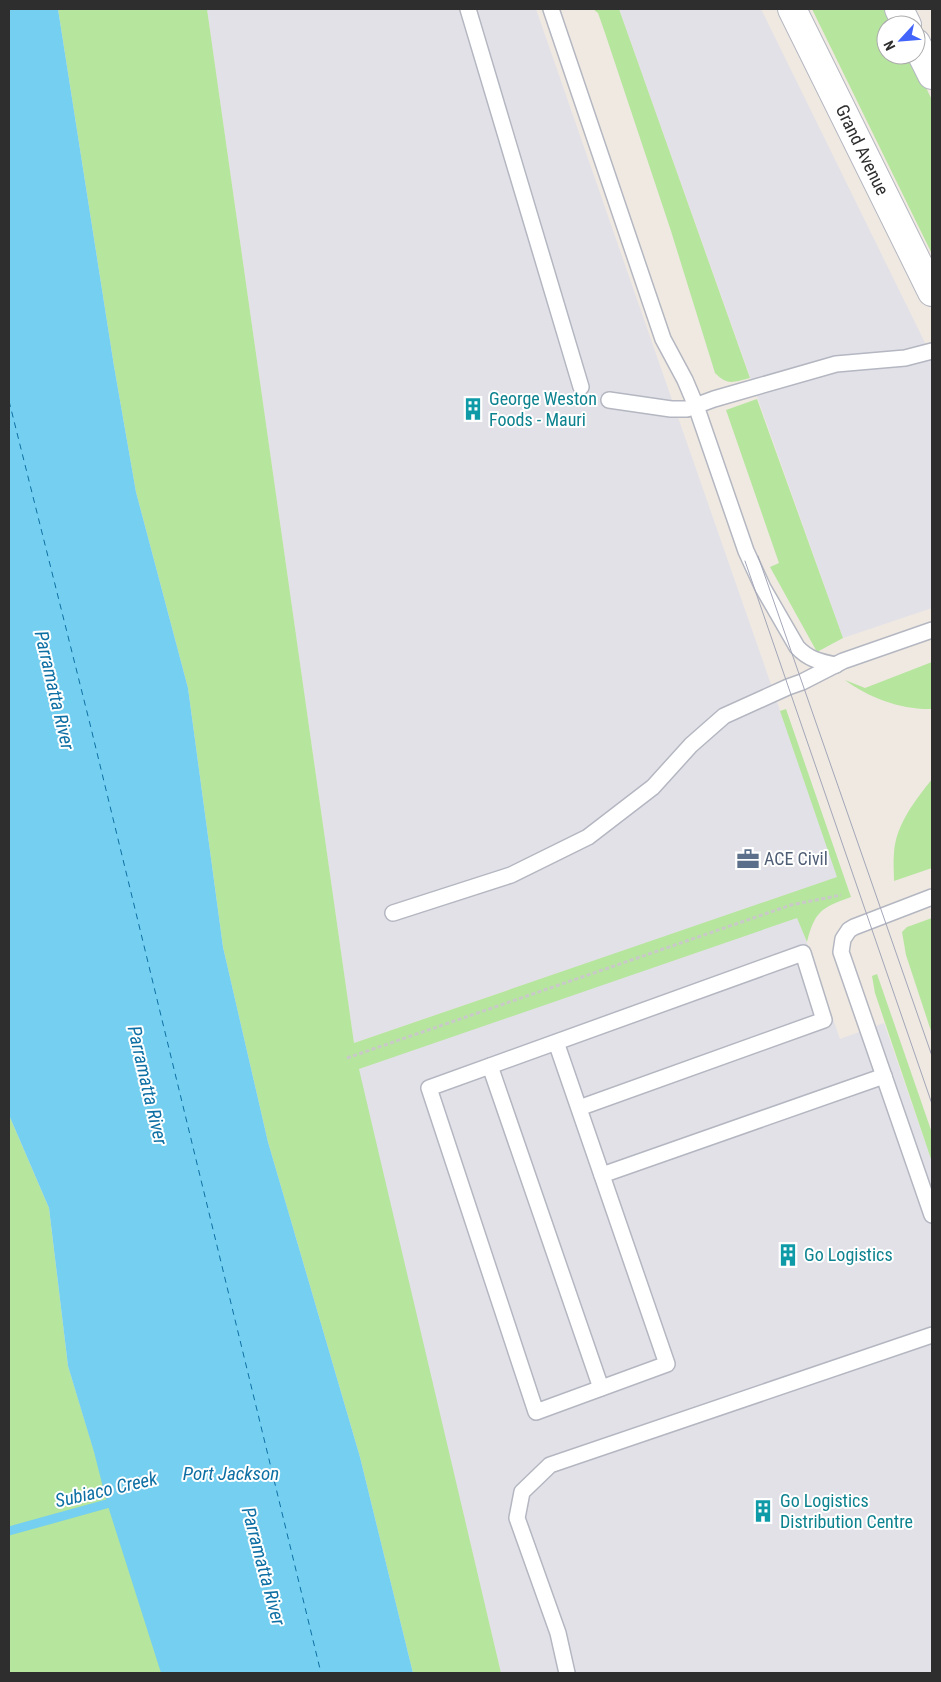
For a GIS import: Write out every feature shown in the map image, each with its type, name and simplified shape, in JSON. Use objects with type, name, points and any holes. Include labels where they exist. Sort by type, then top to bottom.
[{"type":"street","name":"Grand Avenue","points":[[792,9],[932,292]]},
{"type":"street","points":[[926,63],[932,75]]},
{"type":"lane","points":[[468,9],[581,387]]},
{"type":"lane","points":[[551,9],[663,339],[685,380],[696,406],[746,551],[762,588],[784,626],[804,654],[818,662],[836,665]]},
{"type":"lane","points":[[609,400],[671,410],[687,409],[836,364],[905,358],[932,351]]},
{"type":"lane","points":[[393,913],[511,875],[588,837],[653,786],[691,745],[724,716],[836,665],[932,630]]},
{"type":"lane","points":[[932,897],[854,927],[846,934],[842,942],[841,952],[932,1214]]},
{"type":"lane","points":[[556,1042],[668,1364],[536,1412],[429,1088],[556,1042],[803,953],[824,1020],[579,1108]]},
{"type":"lane","points":[[490,1066],[602,1388]]},
{"type":"lane","points":[[602,1176],[884,1076]]},
{"type":"lane","points":[[567,1673],[558,1633],[517,1518],[522,1492],[550,1465],[932,1335]]},
{"type":"path","points":[[347,1058],[790,905],[841,895]]},
{"type":"shaded area","points":[[207,9],[536,9],[838,877],[354,1043]]},
{"type":"shaded area","points":[[619,9],[761,9],[932,357],[932,608],[843,638]]},
{"type":"shaded area","points":[[798,917],[840,1039],[884,1023],[932,1162],[932,1673],[501,1673],[358,1069]]},
{"type":"green space","points":[[58,9],[207,9],[354,1043],[837,877],[780,711],[786,709],[851,897],[833,904],[821,912],[813,923],[807,942],[797,918],[359,1069],[501,1673],[413,1673],[360,1457],[268,1142],[223,947],[188,688],[136,492],[114,366]]},
{"type":"green space","points":[[593,9],[619,9],[750,378],[731,382],[724,380],[715,373],[671,231],[605,33],[598,13]]},
{"type":"green space","points":[[812,9],[887,9],[890,15],[876,15],[876,65],[915,65],[932,100],[932,254]]},
{"type":"green space","points":[[757,399],[843,638],[817,652],[770,567],[779,563],[726,410]]},
{"type":"green space","points":[[932,662],[932,709],[921,709],[886,702],[864,692],[845,680],[865,688]]},
{"type":"green space","points":[[932,779],[932,868],[894,881],[894,853],[898,832],[907,813]]},
{"type":"green space","points":[[932,918],[932,1034],[906,955],[902,932],[907,927]]},
{"type":"green space","points":[[877,974],[932,1133],[932,1162],[875,993],[872,976]]},
{"type":"green space","points":[[9,1115],[49,1208],[68,1366],[162,1673],[9,1673]]},
{"type":"water","name":"Port Jackson","points":[[9,9],[58,9],[114,366],[136,492],[188,688],[223,947],[268,1142],[360,1457],[413,1673],[161,1673],[107,1503],[68,1366],[49,1208],[9,1115]]},
{"type":"waterway","name":"Subiaco Creek","points":[[9,1531],[117,1501]]},
{"type":"ferry route","points":[[9,401],[90,724],[321,1673]]},
{"type":"tram line","points":[[758,556],[932,1056]]},
{"type":"tram line","points":[[745,561],[932,1104]]},
{"type":"place","name":"George Weston Foods - Mauri","points":[[473,409]]},
{"type":"place","name":"ACE Civil","points":[[748,859]]},
{"type":"place","name":"Go Logistics","points":[[788,1255]]},
{"type":"place","name":"Go Logistics Distribution Centre","points":[[763,1511]]},
{"type":"water label","name":"Parramatta River","points":[[55,690]]},
{"type":"water label","name":"Parramatta River","points":[[148,1085]]},
{"type":"water label","name":"Parramatta River","points":[[264,1566]]}]
